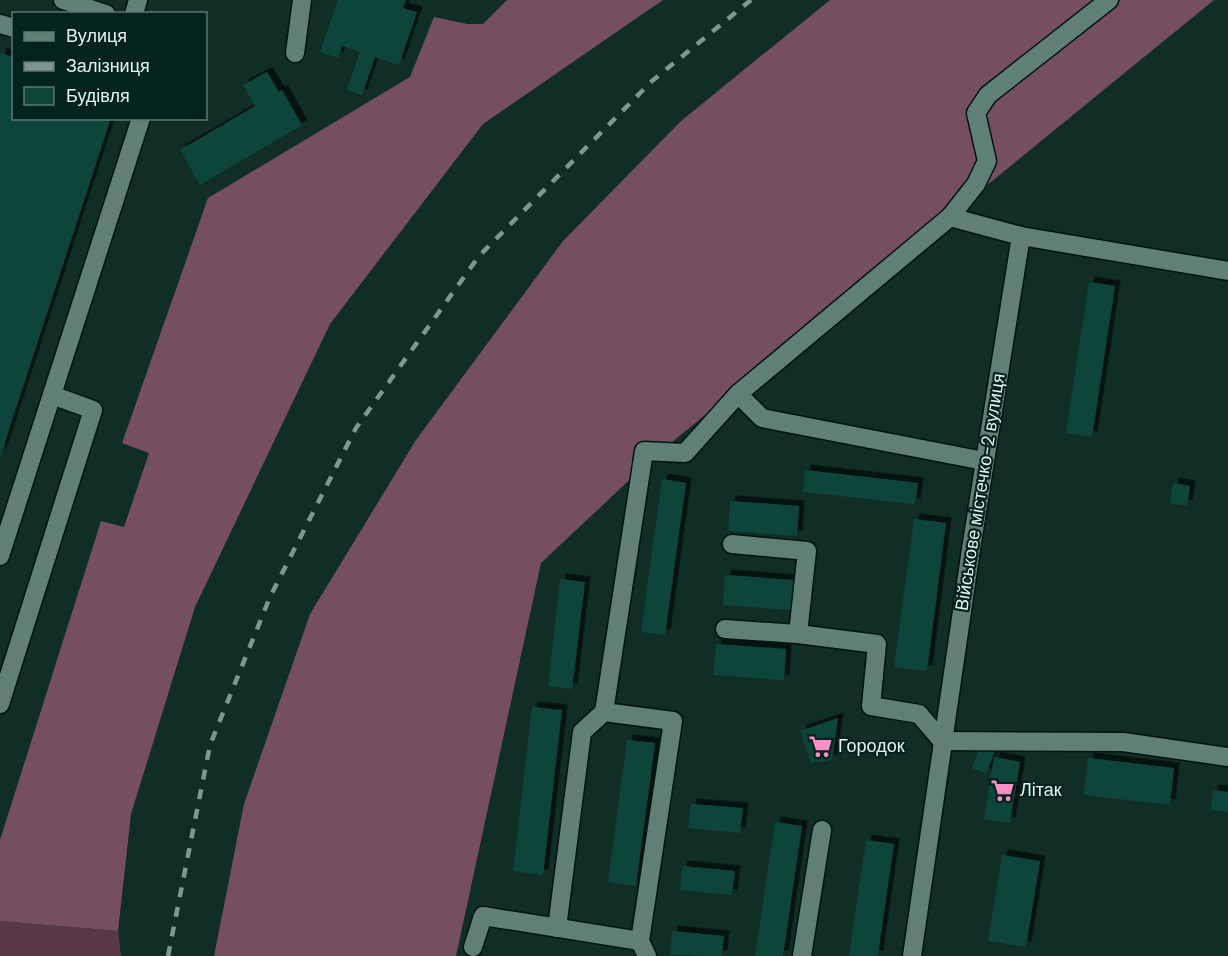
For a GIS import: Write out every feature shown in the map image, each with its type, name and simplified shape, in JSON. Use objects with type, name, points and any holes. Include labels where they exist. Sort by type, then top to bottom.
[{"type":"street","points":[[63,0],[100,12]]},
{"type":"street","points":[[295,53],[302,0]]},
{"type":"street","points":[[558,928],[582,732],[604,712],[644,451],[685,453],[738,394],[950,217],[976,184],[987,161],[976,112],[988,95],[1109,0]]},
{"type":"street","points":[[0,556],[140,120]]},
{"type":"street","points":[[950,217],[1021,236],[1228,271]]},
{"type":"street","name":"Військове містечко-2 вулиця","points":[[912,956],[984,461],[1021,236]]},
{"type":"street","points":[[738,394],[762,418],[984,461]]},
{"type":"street","points":[[0,704],[93,410],[52,395]]},
{"type":"street","points":[[732,544],[807,551],[798,634]]},
{"type":"street","points":[[725,629],[798,634],[877,644],[871,706],[919,714],[942,741],[1123,742],[1228,757]]},
{"type":"street","points":[[473,947],[483,916],[558,928],[644,949],[673,721],[604,712]]},
{"type":"street","points":[[801,956],[822,830]]},
{"type":"shaded area","points":[[507,0],[663,0],[483,124],[330,324],[195,607],[131,814],[118,931],[0,921],[0,840],[101,521],[124,527],[149,453],[122,443],[208,198],[410,77],[434,17],[467,24],[483,24]]},
{"type":"shaded area","points":[[830,0],[1214,0],[655,456],[541,563],[456,956],[214,956],[244,804],[310,614],[416,440],[563,241],[681,121]]},
{"type":"shaded area","points":[[0,921],[118,931],[121,956],[0,956]]},
{"type":"building","points":[[338,0],[406,0],[403,8],[417,12],[399,65],[375,57],[362,95],[347,90],[360,52],[342,46],[338,58],[320,52]]},
{"type":"building","points":[[0,53],[12,56],[12,120],[110,120],[0,457]]},
{"type":"building","points":[[267,72],[279,92],[282,90],[302,125],[200,185],[180,150],[255,106],[243,85]]},
{"type":"building","points":[[1089,282],[1115,286],[1092,437],[1066,433]]},
{"type":"building","points":[[805,470],[918,483],[915,504],[803,492]]},
{"type":"building","points":[[662,479],[686,483],[665,635],[641,632]]},
{"type":"building","points":[[1173,483],[1190,486],[1187,506],[1170,503]]},
{"type":"building","points":[[730,501],[799,506],[797,536],[728,531]]},
{"type":"building","points":[[914,519],[946,523],[927,671],[894,667]]},
{"type":"building","points":[[725,575],[794,580],[792,610],[723,605]]},
{"type":"building","points":[[560,579],[585,582],[572,689],[548,686]]},
{"type":"building","points":[[716,644],[786,649],[784,680],[713,675]]},
{"type":"building","points":[[532,707],[562,710],[543,875],[513,871]]},
{"type":"building","name":"Городок","points":[[838,718],[832,760],[811,763],[800,731]]},
{"type":"building","points":[[627,740],[655,743],[636,886],[608,882]]},
{"type":"building","points":[[981,745],[995,751],[986,774],[972,768]]},
{"type":"building","name":"Літак","points":[[994,757],[1020,762],[1010,823],[984,819]]},
{"type":"building","points":[[1088,758],[1174,768],[1170,805],[1084,795]]},
{"type":"building","points":[[1213,790],[1228,792],[1228,812],[1211,810]]},
{"type":"building","points":[[691,804],[743,808],[740,833],[688,828]]},
{"type":"building","points":[[775,822],[802,826],[783,956],[755,956]]},
{"type":"building","points":[[866,840],[894,844],[878,956],[849,956]]},
{"type":"building","points":[[1002,855],[1040,861],[1026,947],[988,941]]},
{"type":"building","points":[[682,866],[735,871],[732,895],[680,890]]},
{"type":"building","points":[[672,931],[724,936],[722,956],[670,955]]},
{"type":"railway","points":[[168,956],[210,745],[270,597],[356,428],[479,256],[652,81],[751,0]]},
{"type":"place","name":"Городок","points":[[820,746]]},
{"type":"place","name":"Літак","points":[[1002,790]]}]
